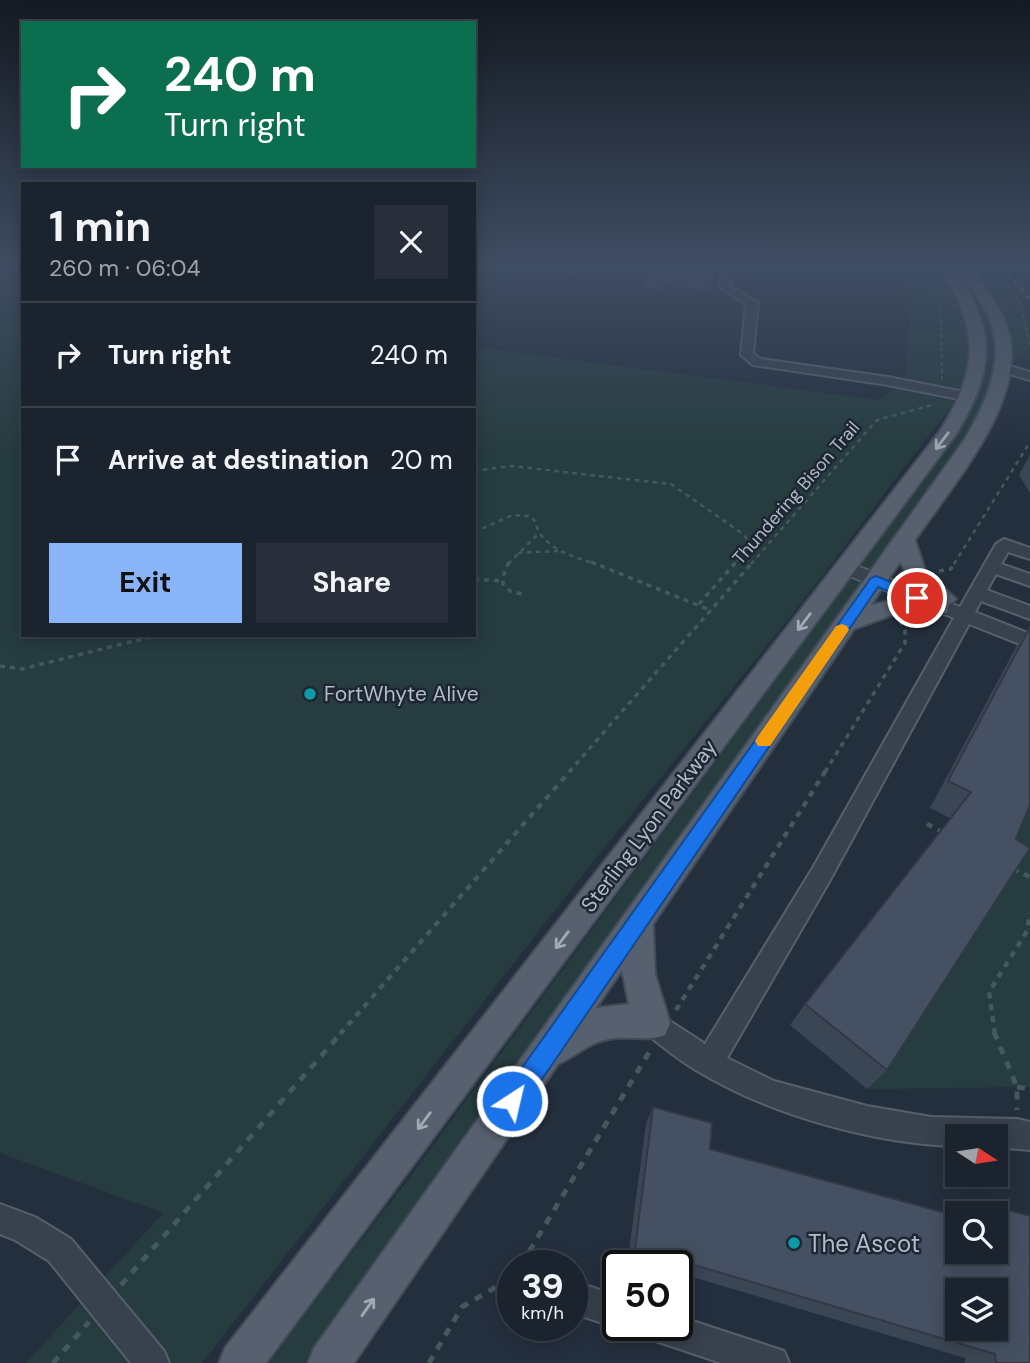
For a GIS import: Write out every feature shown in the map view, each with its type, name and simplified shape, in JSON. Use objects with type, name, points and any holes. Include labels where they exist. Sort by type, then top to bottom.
[{"type":"main road","name":"Sterling Lyon Parkway","points":[[240,1363],[948,433],[955,394],[979,357],[976,331]]},
{"type":"main road","name":"Sterling Lyon Parkway","points":[[341,1357],[544,1057],[845,625],[883,586],[904,540],[974,440],[996,400],[1003,368],[998,331]]},
{"type":"main road","points":[[904,540],[913,572],[919,582],[942,603]]},
{"type":"main road","points":[[883,586],[913,604],[942,603]]},
{"type":"main road","points":[[638,922],[640,994],[658,1027]]},
{"type":"main road","points":[[544,1057],[576,1034],[602,1022],[620,1019],[658,1027]]},
{"type":"lane","points":[[749,331],[747,355],[757,362],[888,381],[955,394]]},
{"type":"lane","points":[[1003,368],[1030,376]]},
{"type":"lane","points":[[709,1063],[822,873],[1004,544],[1030,554]]},
{"type":"lane","points":[[849,564],[883,586],[942,603],[1030,641]]},
{"type":"lane","points":[[992,567],[1030,580]]},
{"type":"lane","points":[[978,593],[1030,613]]},
{"type":"lane","points":[[658,1027],[709,1063],[770,1094],[867,1120],[931,1131],[1023,1134]]},
{"type":"lane","points":[[0,1219],[24,1228],[60,1250],[152,1363]]},
{"type":"lane","points":[[693,1337],[772,1363]]},
{"type":"path","points":[[946,331],[955,394]]},
{"type":"path","name":"Thundering Bison Trail","points":[[53,1363],[877,420],[897,413],[921,411],[955,394]]},
{"type":"path","points":[[913,572],[951,569],[1030,442]]},
{"type":"path","points":[[476,471],[511,466],[671,484],[707,507],[743,534],[749,542],[747,550],[699,604]]},
{"type":"path","points":[[476,530],[516,514],[535,518],[539,524],[539,533],[558,551],[711,610]]},
{"type":"path","points":[[525,595],[513,593],[504,581],[507,561],[539,533]]},
{"type":"path","points":[[516,553],[558,551]]},
{"type":"path","points":[[476,579],[504,581]]},
{"type":"path","points":[[530,1250],[658,1027],[905,643],[905,630],[883,586]]},
{"type":"path","points":[[0,666],[22,669],[150,637]]},
{"type":"path","points":[[927,824],[950,836]]},
{"type":"path","points":[[1007,865],[1030,877]]},
{"type":"path","points":[[1023,1134],[1017,1087],[994,1032],[989,992],[1029,932],[1030,913]]},
{"type":"path","points":[[1017,1087],[1030,1089]]},
{"type":"path","points":[[429,1363],[463,1307],[497,1287]]},
{"type":"green space","name":"FortWhyte Alive","points":[[0,331],[21,331],[21,637],[476,637],[476,347],[879,400],[905,382],[909,331],[966,331],[968,341],[965,376],[953,404],[806,597],[581,877],[202,1363],[26,1363],[163,1213],[0,1153]]},
{"type":"green space","points":[[983,331],[992,331],[995,344],[993,377],[982,408],[956,452],[305,1363],[267,1363],[406,1182],[961,429],[981,381],[986,350]]},
{"type":"green space","points":[[1009,331],[1030,331],[1030,360],[1013,359]]},
{"type":"green space","points":[[1030,777],[1030,1087],[867,1089],[1007,874]]},
{"type":"building","points":[[1030,627],[1030,804],[1016,839],[1030,848],[887,1070],[805,1004],[971,792],[948,781]]},
{"type":"building","name":"The Ascot","points":[[653,1107],[712,1123],[710,1149],[945,1213],[945,1264],[1008,1264],[1008,1210],[1030,1216],[1030,1363],[996,1363],[995,1354],[951,1341],[1008,1341],[1008,1278],[945,1278],[945,1339],[693,1265],[693,1250],[635,1250]]},
{"type":"slow traffic","points":[[764,741],[842,630]]},
{"type":"place","name":"FortWhyte Alive","points":[[310,694]]},
{"type":"place","name":"The Ascot","points":[[794,1243]]},
{"type":"route","points":[[512,1101],[876,581],[917,598]]}]
